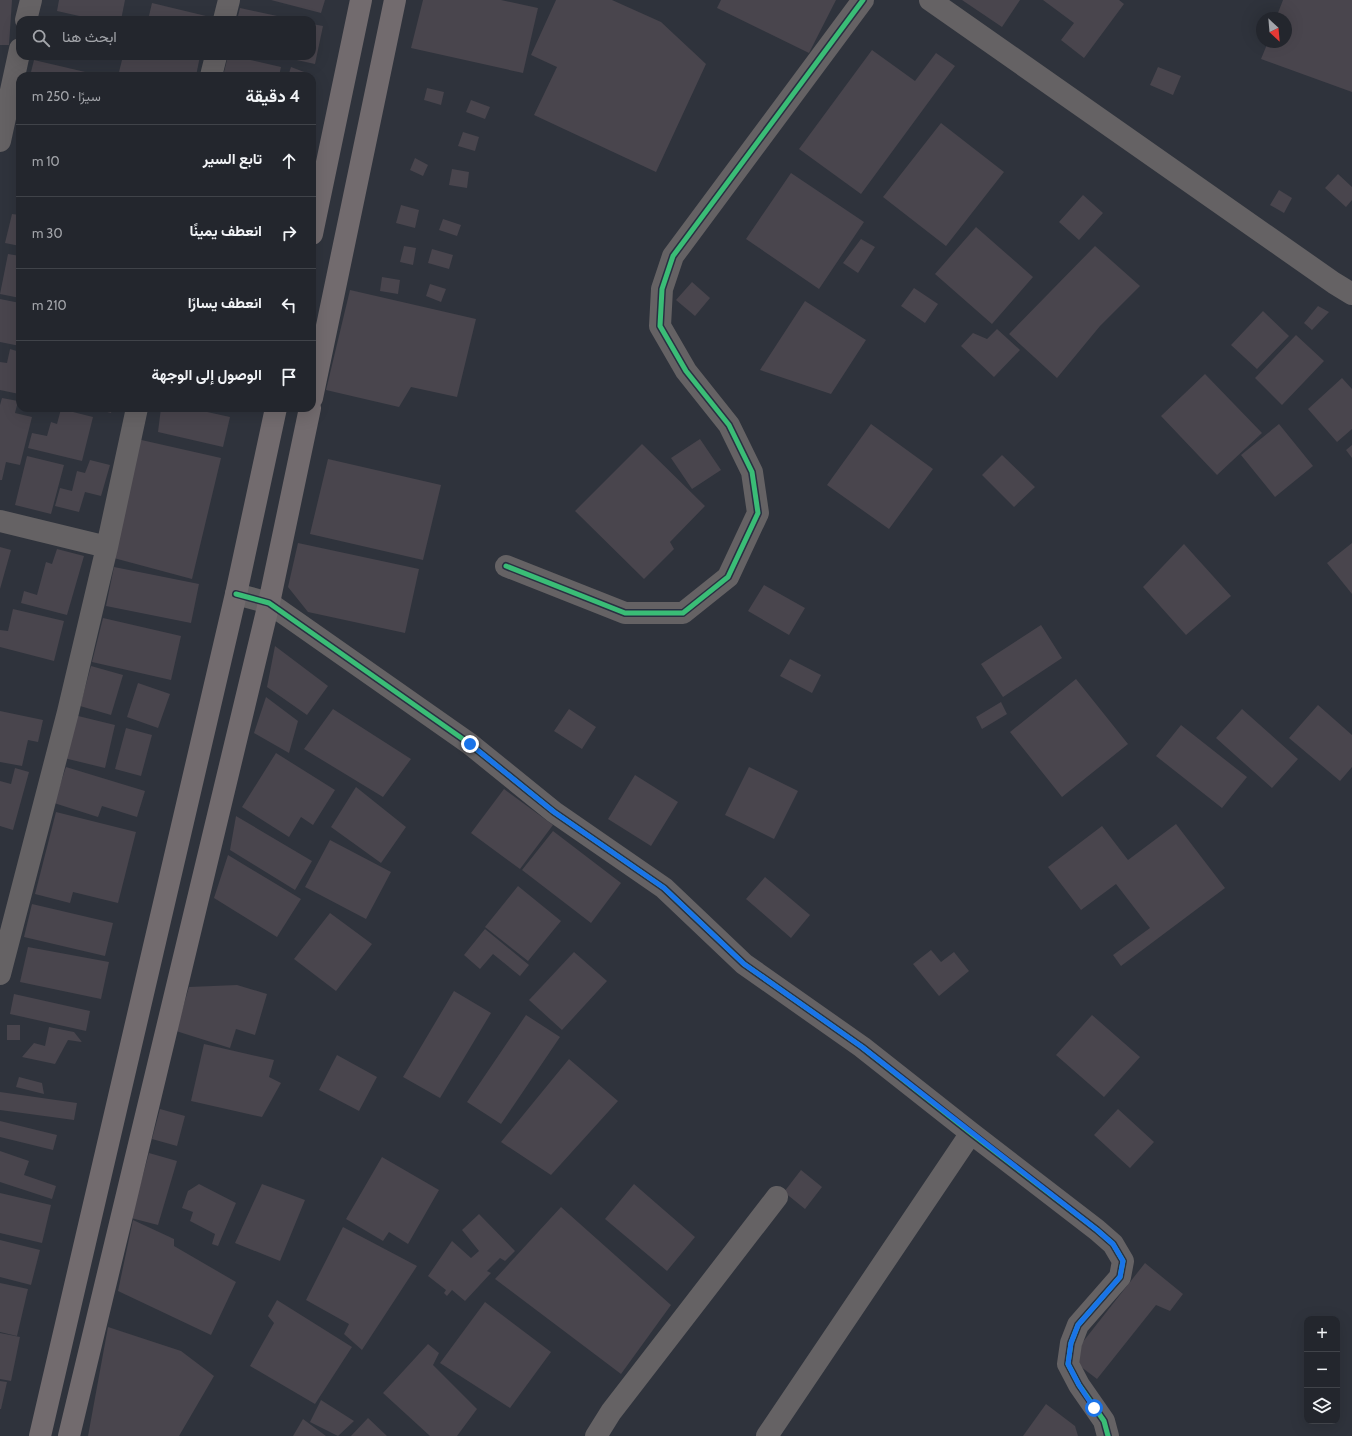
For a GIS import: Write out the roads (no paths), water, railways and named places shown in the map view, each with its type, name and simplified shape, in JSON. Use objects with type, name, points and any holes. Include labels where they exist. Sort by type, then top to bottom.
[{"type":"main road","points":[[316,215],[361,0]]},
{"type":"main road","points":[[316,379],[395,0]]},
{"type":"main road","points":[[40,1436],[236,594],[275,412]]},
{"type":"main road","points":[[70,1436],[269,603],[309,412]]},
{"type":"street","points":[[27,16],[31,0]]},
{"type":"street","points":[[225,16],[229,0]]},
{"type":"street","points":[[506,566],[625,613],[683,614],[728,577],[758,513],[752,472],[729,425],[686,371],[660,326],[662,289],[673,256],[863,0]]},
{"type":"street","points":[[930,0],[1334,283],[1352,294]]},
{"type":"street","points":[[0,141],[18,60]]},
{"type":"street","points":[[212,72],[215,60]]},
{"type":"street","points":[[0,974],[68,712],[107,547],[136,412]]},
{"type":"street","points":[[0,521],[107,547]]},
{"type":"street","points":[[236,594],[269,603],[470,744],[554,812],[664,888],[744,964],[862,1047],[1113,1244],[1123,1261],[1120,1277],[1078,1325],[1071,1343],[1068,1364],[1079,1385],[1104,1420],[1108,1436]]},
{"type":"street","points":[[767,1436],[971,1133]]},
{"type":"street","points":[[596,1436],[611,1412],[777,1197]]}]
